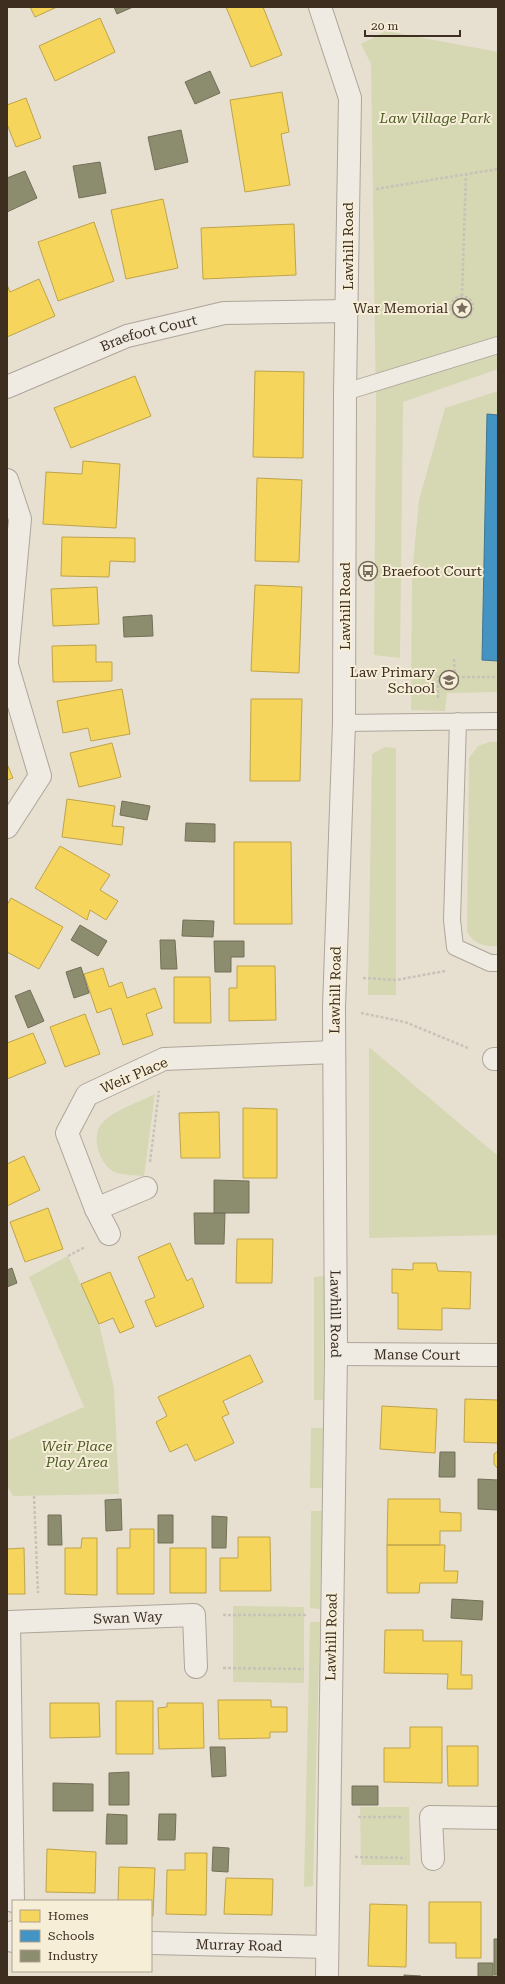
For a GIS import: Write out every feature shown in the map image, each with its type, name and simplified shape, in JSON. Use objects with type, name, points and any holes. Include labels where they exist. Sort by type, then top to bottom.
[{"type":"street","name":"Lawhill Road","points":[[320,7],[350,98],[345,392],[344,723],[334,976],[336,1354],[330,1670],[327,1977]]},
{"type":"street","name":"Braefoot Court","points":[[7,387],[127,336],[224,313],[347,311]]},
{"type":"street","points":[[7,480],[20,519],[7,660]]},
{"type":"street","points":[[7,665],[40,776],[7,828]]},
{"type":"street","name":"Weir Place","points":[[109,1234],[96,1209],[67,1133],[87,1095],[164,1059],[334,1052]]},
{"type":"street","points":[[96,1209],[146,1188]]},
{"type":"street","name":"Manse Court","points":[[336,1354],[498,1354]]},
{"type":"street","points":[[194,1615],[196,1667]]},
{"type":"street","name":"Swan Way","points":[[13,1900],[8,1622],[194,1615]]},
{"type":"street","points":[[433,1859],[431,1817],[498,1818]]},
{"type":"street","name":"Murray Road","points":[[152,1943],[327,1947]]},
{"type":"lane","points":[[345,392],[498,345]]},
{"type":"lane","points":[[458,721],[452,920],[455,947],[494,963]]},
{"type":"lane","points":[[344,723],[498,721]]},
{"type":"path","points":[[348,194],[498,169]]},
{"type":"path","points":[[462,296],[466,174]]},
{"type":"path","points":[[462,296],[470,301],[473,307],[468,316],[461,318],[452,312],[451,305],[455,299],[462,296]]},
{"type":"path","points":[[454,659],[455,677]]},
{"type":"path","points":[[438,704],[438,677],[498,677]]},
{"type":"path","points":[[334,976],[396,980],[494,963]]},
{"type":"path","points":[[334,1008],[405,1022],[496,1059]]},
{"type":"path","points":[[146,1188],[164,1059]]},
{"type":"path","points":[[34,1496],[39,1621]]},
{"type":"path","points":[[194,1615],[331,1616]]},
{"type":"path","points":[[196,1667],[330,1670]]},
{"type":"path","points":[[328,1817],[431,1817]]},
{"type":"path","points":[[328,1857],[433,1859]]},
{"type":"green space","name":"Law Village Park","points":[[386,31],[498,52],[498,369],[403,402],[400,658],[374,655],[376,407],[371,64],[361,44]]},
{"type":"green space","points":[[498,391],[498,692],[447,693],[445,711],[411,710],[412,574],[419,500],[445,408]]},
{"type":"green space","points":[[489,742],[498,742],[498,946],[480,944],[476,942],[467,932],[469,758],[478,746]]},
{"type":"green space","points":[[385,747],[396,748],[396,995],[368,995],[372,754]]},
{"type":"green space","points":[[369,1047],[498,1156],[498,1235],[369,1238]]},
{"type":"green space","points":[[155,1094],[144,1176],[120,1174],[111,1170],[102,1160],[97,1146],[97,1132],[100,1126],[110,1116]]},
{"type":"green space","name":"Weir Place Play Area","points":[[68,1256],[99,1324],[114,1388],[119,1494],[13,1496],[7,1486],[7,1441],[84,1407],[29,1277]]},
{"type":"green space","points":[[324,1276],[323,1400],[314,1400],[314,1277]]},
{"type":"green space","points":[[311,1428],[323,1428],[322,1488],[310,1488]]},
{"type":"green space","points":[[311,1511],[322,1511],[320,1609],[310,1608]]},
{"type":"green space","points":[[233,1606],[304,1607],[304,1683],[233,1682]]},
{"type":"green space","points":[[310,1622],[320,1622],[313,1886],[304,1887]]},
{"type":"green space","points":[[360,1807],[409,1807],[410,1865],[361,1865]]},
{"type":"building: Homes","points":[[30,7],[57,7],[35,17]]},
{"type":"building: Homes","points":[[226,7],[263,7],[282,55],[251,67]]},
{"type":"building: Homes","points":[[100,18],[115,52],[55,81],[39,46]]},
{"type":"building: Homes","points":[[282,92],[289,132],[281,134],[290,185],[245,192],[230,100]]},
{"type":"building: Homes","points":[[26,98],[41,138],[16,147],[7,124],[7,105]]},
{"type":"building: Homes","points":[[163,199],[178,268],[126,279],[111,210]]},
{"type":"building: Homes","points":[[94,222],[114,281],[58,301],[38,242]]},
{"type":"building: Homes","points":[[294,224],[296,275],[203,279],[201,228]]},
{"type":"building: Homes","points":[[39,279],[55,316],[7,337],[7,285],[10,292]]},
{"type":"building: Homes","points":[[255,371],[304,372],[303,458],[253,457]]},
{"type":"building: Homes","points":[[135,376],[151,416],[71,448],[54,408]]},
{"type":"building: Homes","points":[[83,461],[120,464],[116,528],[43,524],[46,472],[82,474]]},
{"type":"building: Homes","points":[[257,478],[302,480],[299,562],[255,561]]},
{"type":"building: Homes","points":[[62,537],[135,538],[135,562],[110,561],[109,577],[61,576]]},
{"type":"building: Homes","points":[[255,585],[302,587],[299,673],[251,671]]},
{"type":"building: Homes","points":[[97,587],[99,624],[53,626],[51,589]]},
{"type":"building: Homes","points":[[96,645],[96,662],[112,662],[112,681],[53,682],[52,646]]},
{"type":"building: Homes","points":[[122,689],[130,734],[91,741],[88,728],[63,733],[57,701]]},
{"type":"building: Homes","points":[[251,699],[302,699],[300,781],[250,781]]},
{"type":"building: Homes","points":[[112,743],[121,777],[79,787],[70,753]]},
{"type":"building: Homes","points":[[7,764],[13,778],[7,780]]},
{"type":"building: Homes","points":[[67,799],[115,806],[112,826],[124,827],[122,845],[62,837]]},
{"type":"building: Homes","points":[[234,842],[291,842],[292,924],[234,924]]},
{"type":"building: Homes","points":[[60,846],[110,875],[100,890],[118,901],[106,920],[90,910],[87,920],[35,888]]},
{"type":"building: Homes","points":[[11,898],[63,927],[39,969],[7,952],[7,905]]},
{"type":"building: Homes","points":[[237,966],[275,966],[276,1020],[229,1021],[229,988],[237,988]]},
{"type":"building: Homes","points":[[103,968],[109,987],[122,982],[127,998],[155,988],[162,1008],[146,1014],[153,1035],[123,1045],[111,1008],[97,1013],[84,974]]},
{"type":"building: Homes","points":[[174,977],[210,977],[211,1023],[174,1023]]},
{"type":"building: Homes","points":[[85,1014],[100,1054],[65,1067],[50,1027]]},
{"type":"building: Homes","points":[[33,1033],[46,1063],[7,1079],[7,1043]]},
{"type":"building: Homes","points":[[243,1108],[277,1109],[277,1178],[243,1178]]},
{"type":"building: Homes","points":[[219,1112],[220,1158],[181,1158],[179,1113]]},
{"type":"building: Homes","points":[[24,1156],[40,1190],[7,1206],[7,1164]]},
{"type":"building: Homes","points":[[48,1208],[63,1249],[25,1262],[10,1222]]},
{"type":"building: Homes","points":[[237,1239],[273,1239],[272,1283],[236,1283]]},
{"type":"building: Homes","points":[[170,1243],[187,1281],[192,1278],[204,1307],[156,1327],[145,1301],[155,1297],[138,1257]]},
{"type":"building: Homes","points":[[413,1263],[436,1263],[438,1271],[471,1272],[470,1309],[442,1308],[442,1330],[398,1329],[398,1293],[392,1293],[392,1269],[413,1270]]},
{"type":"building: Homes","points":[[110,1272],[134,1327],[120,1333],[113,1318],[99,1324],[81,1284]]},
{"type":"building: Homes","points":[[250,1355],[263,1382],[223,1401],[229,1414],[222,1417],[234,1443],[195,1461],[187,1444],[170,1452],[156,1422],[167,1416],[158,1397]]},
{"type":"building: Homes","points":[[465,1399],[498,1400],[498,1443],[464,1442]]},
{"type":"building: Homes","points":[[382,1406],[437,1409],[435,1453],[380,1449]]},
{"type":"building: Homes","points":[[498,1451],[498,1469],[494,1464],[494,1454]]},
{"type":"building: Homes","points":[[388,1499],[440,1499],[440,1512],[461,1513],[461,1531],[440,1531],[440,1545],[387,1545]]},
{"type":"building: Homes","points":[[130,1529],[154,1529],[154,1594],[117,1594],[117,1548],[130,1548]]},
{"type":"building: Homes","points":[[238,1537],[270,1537],[271,1591],[220,1591],[220,1558],[238,1558]]},
{"type":"building: Homes","points":[[82,1538],[97,1538],[97,1595],[65,1594],[65,1548],[81,1548]]},
{"type":"building: Homes","points":[[387,1545],[445,1545],[444,1571],[458,1571],[457,1583],[420,1583],[419,1593],[387,1593]]},
{"type":"building: Homes","points":[[24,1548],[25,1594],[7,1594],[7,1549]]},
{"type":"building: Homes","points":[[170,1548],[206,1548],[206,1593],[170,1593]]},
{"type":"building: Homes","points":[[385,1630],[423,1630],[423,1641],[462,1641],[461,1675],[472,1675],[472,1689],[447,1689],[448,1674],[384,1673]]},
{"type":"building: Homes","points":[[218,1700],[271,1700],[271,1707],[287,1707],[287,1732],[270,1732],[270,1738],[219,1739]]},
{"type":"building: Homes","points":[[116,1701],[153,1701],[153,1754],[116,1754]]},
{"type":"building: Homes","points":[[50,1703],[99,1703],[100,1737],[50,1738]]},
{"type":"building: Homes","points":[[167,1703],[203,1703],[204,1748],[159,1749],[158,1708],[167,1707]]},
{"type":"building: Homes","points":[[410,1727],[442,1727],[442,1783],[384,1782],[384,1748],[410,1748]]},
{"type":"building: Homes","points":[[447,1746],[478,1746],[478,1786],[448,1786]]},
{"type":"building: Homes","points":[[47,1849],[96,1852],[95,1893],[46,1892]]},
{"type":"building: Homes","points":[[185,1853],[207,1853],[206,1915],[166,1914],[167,1870],[185,1870]]},
{"type":"building: Homes","points":[[119,1867],[155,1868],[153,1916],[152,1900],[118,1900]]},
{"type":"building: Homes","points":[[226,1878],[273,1879],[272,1915],[224,1914]]},
{"type":"building: Homes","points":[[429,1902],[481,1902],[481,1958],[456,1958],[456,1943],[429,1943]]},
{"type":"building: Homes","points":[[370,1904],[407,1905],[406,1967],[368,1966]]},
{"type":"building: Schools","points":[[487,414],[498,415],[498,661],[482,660]]},
{"type":"building: Industry","points":[[114,7],[133,7],[117,14]]},
{"type":"building: Industry","points":[[210,71],[220,93],[195,104],[185,82]]},
{"type":"building: Industry","points":[[181,130],[188,162],[155,170],[148,137]]},
{"type":"building: Industry","points":[[100,162],[106,193],[79,198],[73,166]]},
{"type":"building: Industry","points":[[25,171],[37,198],[7,212],[7,178]]},
{"type":"building: Industry","points":[[152,615],[153,636],[124,637],[123,617]]},
{"type":"building: Industry","points":[[122,801],[150,806],[147,820],[120,815]]},
{"type":"building: Industry","points":[[186,823],[215,824],[215,842],[185,841]]},
{"type":"building: Industry","points":[[183,920],[214,921],[213,937],[182,936]]},
{"type":"building: Industry","points":[[80,925],[107,941],[98,956],[71,940]]},
{"type":"building: Industry","points":[[160,940],[175,940],[177,969],[161,969]]},
{"type":"building: Industry","points":[[214,941],[244,941],[244,957],[231,957],[231,972],[215,972]]},
{"type":"building: Industry","points":[[81,967],[89,993],[74,998],[66,972]]},
{"type":"building: Industry","points":[[30,990],[44,1021],[28,1028],[15,996]]},
{"type":"building: Industry","points":[[214,1180],[249,1181],[249,1213],[214,1213]]},
{"type":"building: Industry","points":[[194,1213],[225,1213],[224,1244],[195,1244]]},
{"type":"building: Industry","points":[[12,1268],[17,1283],[7,1287],[7,1270]]},
{"type":"building: Industry","points":[[440,1452],[455,1452],[455,1477],[439,1477]]},
{"type":"building: Industry","points":[[478,1479],[498,1480],[498,1510],[478,1509]]},
{"type":"building: Industry","points":[[121,1499],[122,1530],[106,1531],[105,1500]]},
{"type":"building: Industry","points":[[48,1515],[61,1515],[62,1545],[48,1545]]},
{"type":"building: Industry","points":[[158,1515],[173,1515],[173,1543],[158,1543]]},
{"type":"building: Industry","points":[[212,1516],[227,1517],[226,1548],[212,1548]]},
{"type":"building: Industry","points":[[452,1599],[483,1601],[482,1620],[451,1618]]},
{"type":"building: Industry","points":[[210,1747],[225,1747],[226,1776],[212,1777]]},
{"type":"building: Industry","points":[[129,1772],[129,1805],[109,1805],[109,1773]]},
{"type":"building: Industry","points":[[53,1783],[93,1784],[93,1811],[53,1811]]},
{"type":"building: Industry","points":[[352,1786],[378,1786],[378,1805],[352,1805]]},
{"type":"building: Industry","points":[[107,1814],[127,1815],[127,1844],[106,1844]]},
{"type":"building: Industry","points":[[159,1814],[176,1814],[175,1840],[158,1840]]},
{"type":"building: Industry","points":[[213,1847],[229,1848],[228,1872],[212,1871]]},
{"type":"building: Industry","points":[[494,1939],[498,1939],[498,1975],[494,1975]]},
{"type":"building: Industry","points":[[478,1963],[493,1963],[493,1977],[478,1977]]},
{"type":"building: Industry","points":[[404,1975],[421,1976],[421,1977],[404,1977]]},
{"type":"place","name":"War Memorial","points":[[462,308]]},
{"type":"place","name":"Braefoot Court","points":[[368,571]]},
{"type":"place","name":"Law Primary School","points":[[449,680]]}]
